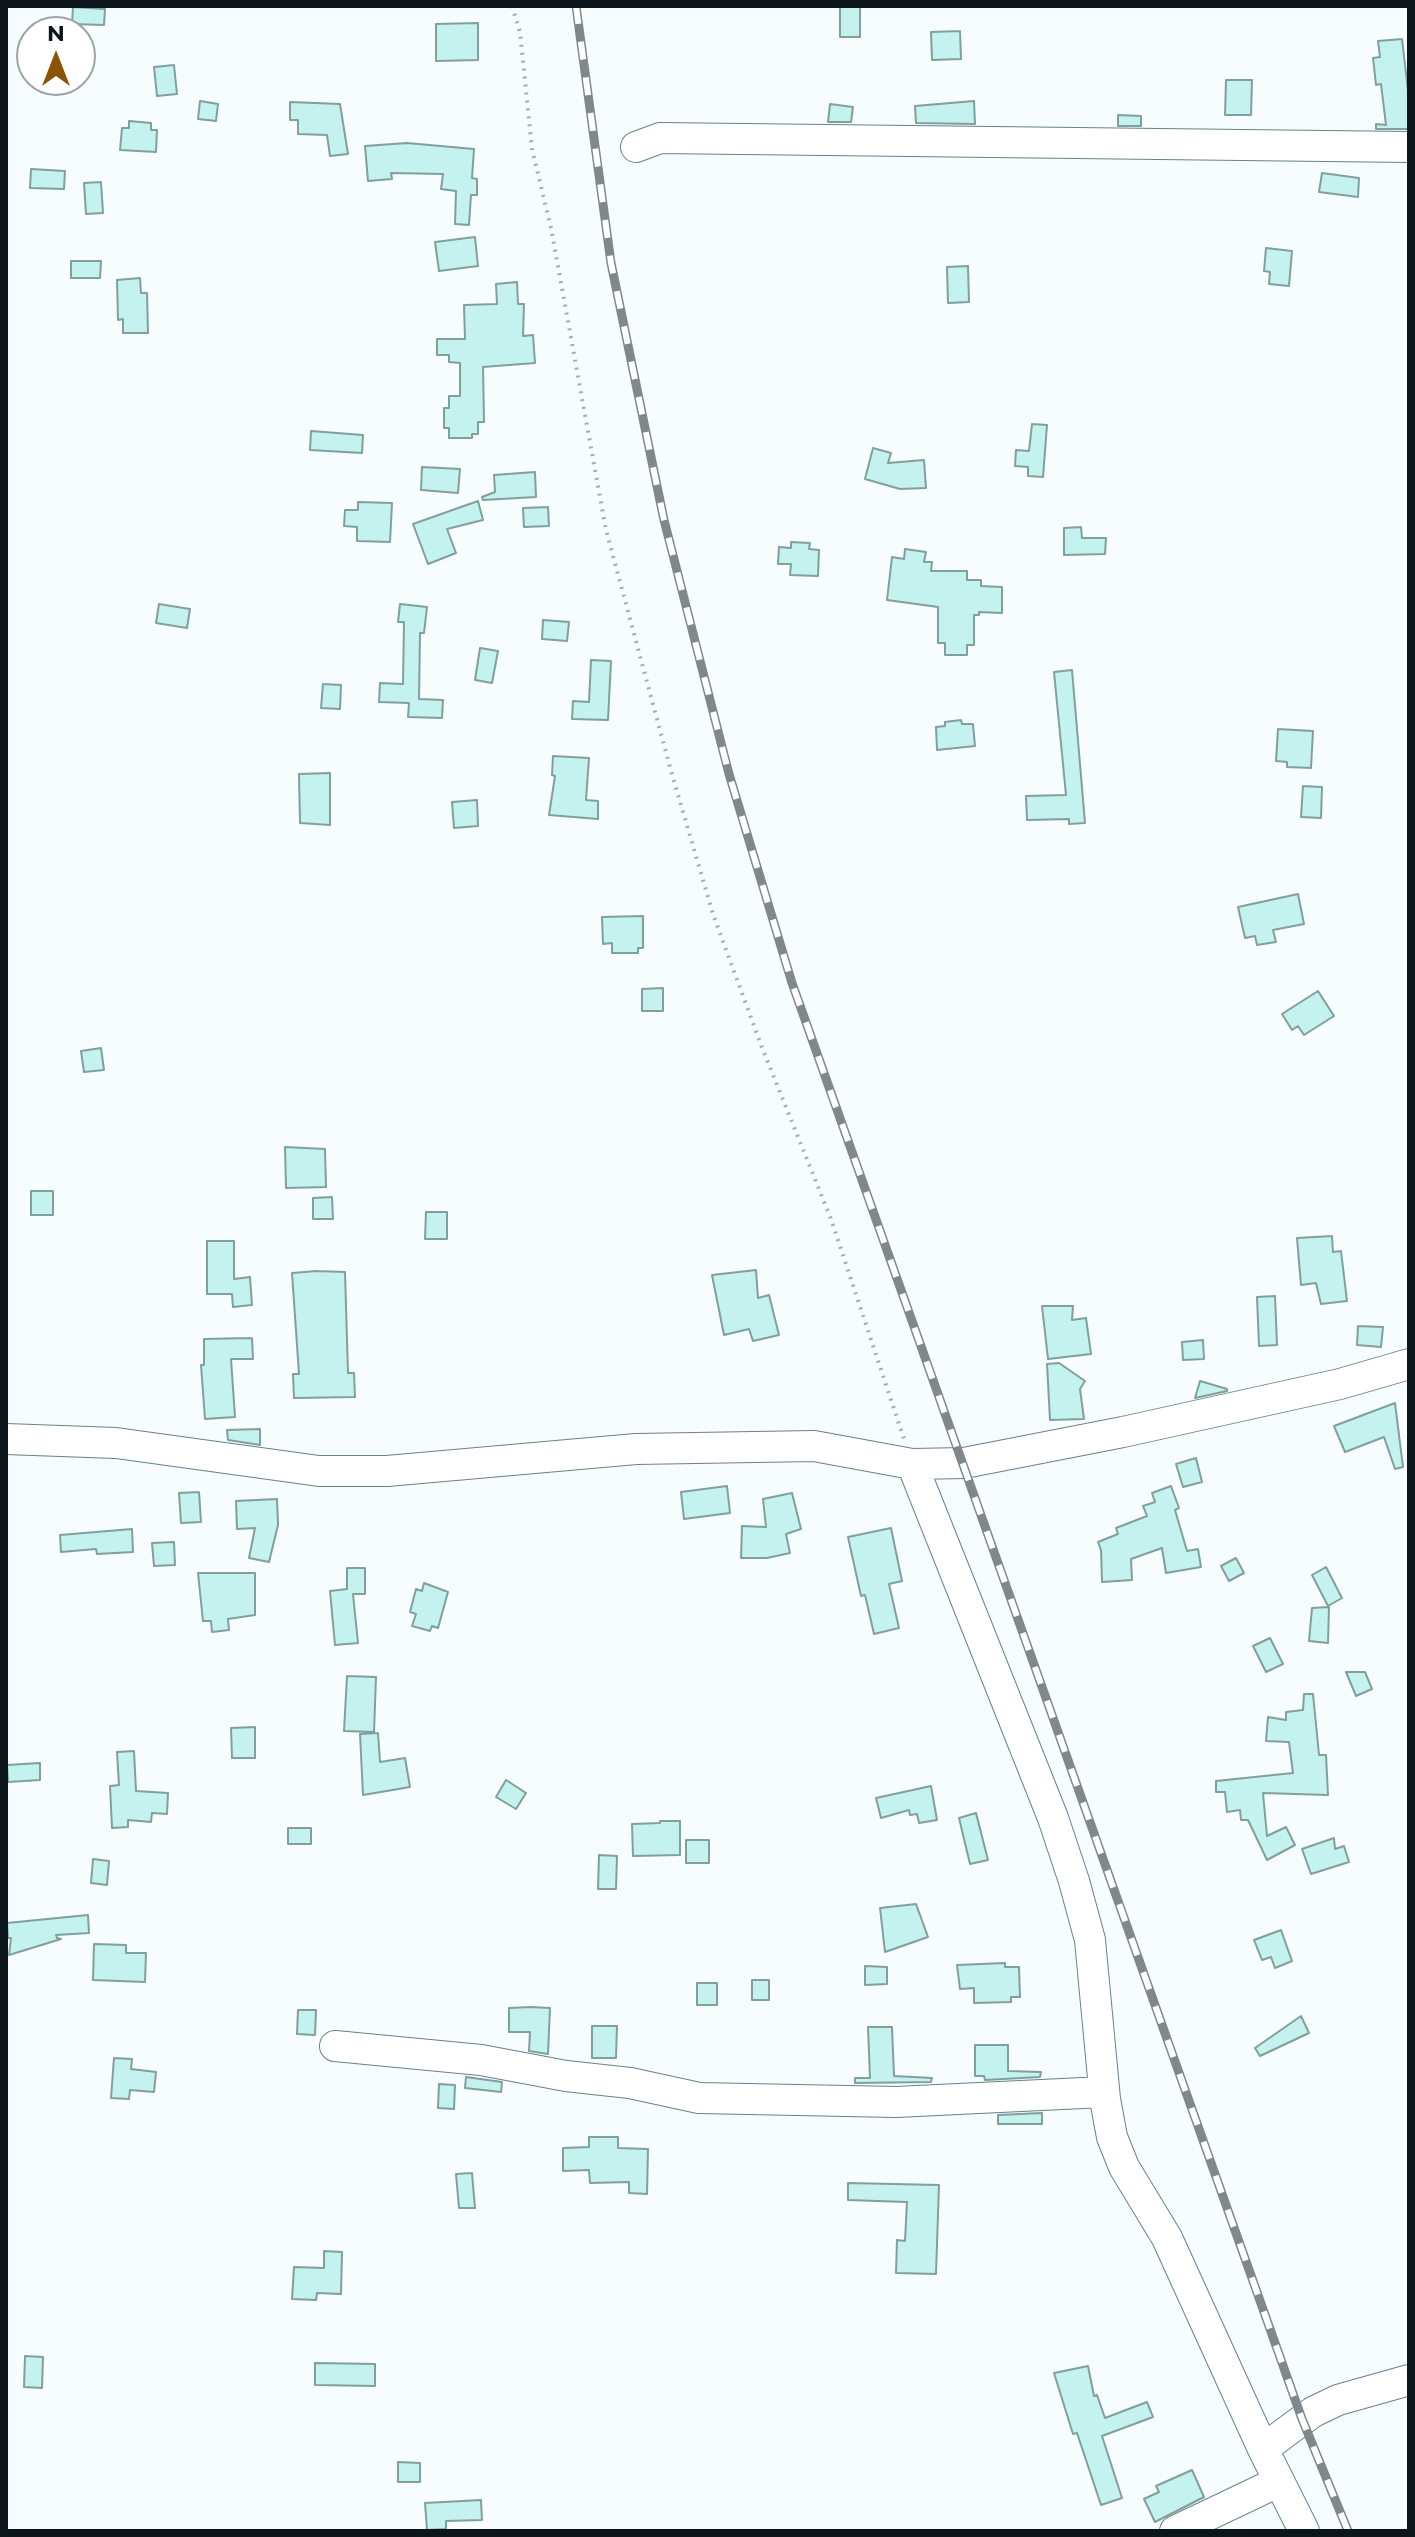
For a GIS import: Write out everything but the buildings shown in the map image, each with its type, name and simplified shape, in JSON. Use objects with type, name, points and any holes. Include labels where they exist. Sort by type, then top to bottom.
[{"type":"street","points":[[636,147],[660,138],[1409,147]]},
{"type":"street","points":[[6,1439],[116,1443],[319,1471],[387,1471],[636,1449],[814,1446],[912,1464],[964,1463],[1340,1384],[1409,1364]]},
{"type":"street","points":[[912,1464],[1053,1818],[1074,1881],[1090,1940],[1104,2092],[1112,2137],[1124,2167],[1167,2238],[1278,2482],[1304,2531]]},
{"type":"street","points":[[335,2046],[481,2060],[566,2076],[630,2083],[699,2098],[896,2102],[1104,2092]]},
{"type":"street","points":[[1263,2449],[1313,2412],[1338,2400],[1409,2380]]},
{"type":"street","points":[[1175,2531],[1278,2482]]},
{"type":"path","points":[[512,6],[520,32],[532,149],[551,228],[606,530],[667,756],[713,914],[761,1045],[831,1219],[912,1464]]},
{"type":"railway","points":[[576,6],[611,263],[664,520],[729,774],[792,983],[1302,2419],[1348,2531]]}]
